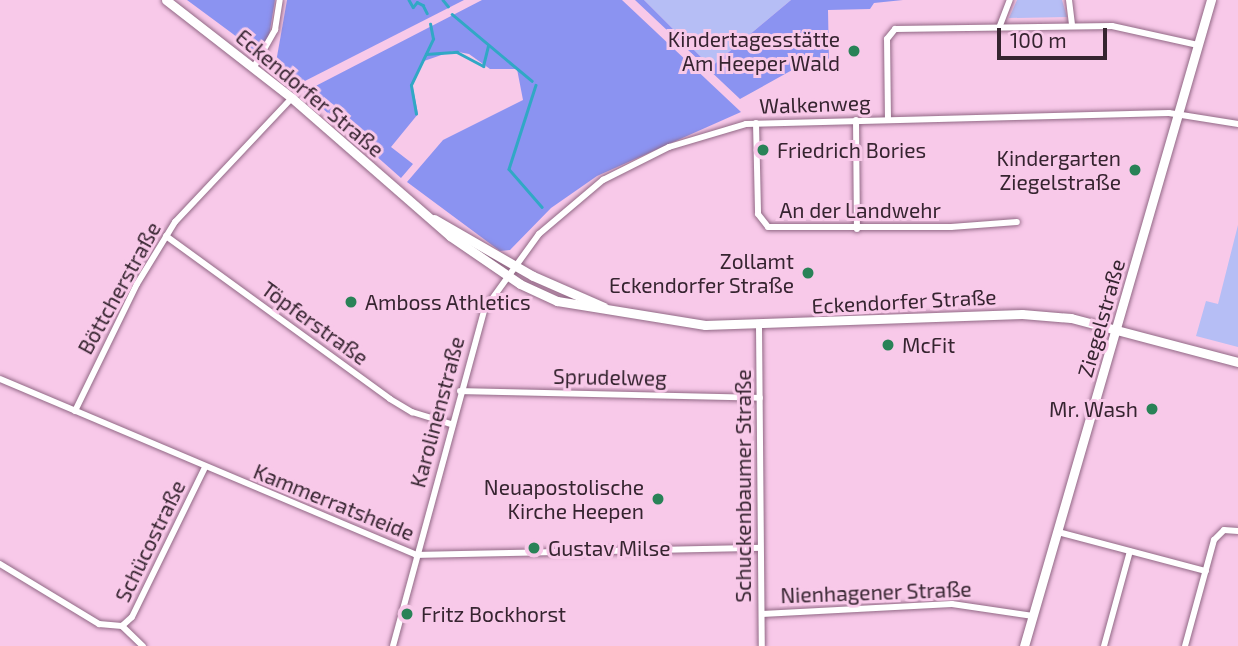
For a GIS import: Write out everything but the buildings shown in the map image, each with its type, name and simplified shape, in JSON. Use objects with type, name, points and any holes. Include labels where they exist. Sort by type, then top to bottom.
[{"type":"street","name":"Eckendorfer Straße","points":[[166,0],[254,66],[428,216],[506,275],[557,301],[682,324],[759,326],[987,312],[1071,318],[1238,362]]},
{"type":"street","points":[[254,66],[275,30],[280,0]]},
{"type":"street","points":[[999,28],[1010,0]]},
{"type":"street","points":[[1069,0],[1072,26]]},
{"type":"street","name":"Ziegelstraße","points":[[1024,646],[1211,0]]},
{"type":"street","points":[[888,120],[888,35],[895,29],[1072,26],[1142,30],[1198,45]]},
{"type":"street","name":"Böttcherstraße","points":[[75,411],[136,284],[166,236],[187,207],[292,98]]},
{"type":"street","name":"Walkenweg","points":[[506,275],[560,212],[603,180],[712,131],[756,123],[1177,114],[1238,124]]},
{"type":"street","points":[[856,120],[857,229]]},
{"type":"street","name":"An der Landwehr","points":[[756,123],[758,214],[764,225],[777,229],[857,229],[1017,222]]},
{"type":"street","name":"Eckendorfer Straße","points":[[428,216],[513,265],[609,310]]},
{"type":"street","name":"Töpferstraße","points":[[166,236],[390,399],[412,412],[451,424]]},
{"type":"street","name":"Karolinenstraße","points":[[393,646],[481,317],[506,275]]},
{"type":"street","name":"Schuckenbaumer Straße","points":[[759,326],[762,646]]},
{"type":"street","name":"Kammerratsheide","points":[[0,379],[416,555],[760,548]]},
{"type":"street","name":"Sprudelweg","points":[[460,391],[760,398]]},
{"type":"street","name":"Schücostraße","points":[[0,564],[103,626],[122,626],[132,617],[205,467]]},
{"type":"street","points":[[1185,646],[1218,534],[1238,531]]},
{"type":"street","points":[[1058,532],[1206,571]]},
{"type":"street","points":[[1104,646],[1129,551]]},
{"type":"street","name":"Nienhagener Straße","points":[[762,614],[952,604],[1033,616]]},
{"type":"street","name":"Schücostraße","points":[[122,626],[143,646]]},
{"type":"shaded area","points":[[187,0],[275,0],[265,60],[233,34]]},
{"type":"shaded area","points":[[287,0],[464,0],[297,85],[275,68]]},
{"type":"shaded area","points":[[482,0],[622,0],[741,112],[597,176],[551,208],[510,250],[500,251],[407,182],[443,140],[523,100],[517,69],[490,69],[469,54],[453,51],[424,61],[412,83],[418,114],[391,147],[413,164],[401,178],[304,92]]},
{"type":"shaded area","points":[[635,0],[644,0],[711,67],[791,0],[903,0],[874,3],[870,9],[828,10],[829,63],[803,64],[740,99]]},
{"type":"shaded area","points":[[644,0],[791,0],[711,67]]},
{"type":"shaded area","points":[[1017,0],[1062,0],[1067,17],[1009,18]]},
{"type":"shaded area","points":[[1238,225],[1238,347],[1196,336],[1206,301],[1218,304]]},
{"type":"waterway","points":[[409,0],[413,7],[417,2],[423,5],[427,13]]},
{"type":"waterway","points":[[443,0],[448,6]]},
{"type":"waterway","points":[[452,14],[532,81]]},
{"type":"waterway","points":[[416,114],[411,85],[433,39],[430,24]]},
{"type":"waterway","points":[[426,54],[457,52],[483,66],[488,46]]},
{"type":"waterway","points":[[536,85],[509,169],[542,207]]},
{"type":"place","name":"Kindertagesstätte Am Heeper Wald","points":[[854,51]]},
{"type":"place","name":"Friedrich Bories","points":[[763,150]]},
{"type":"place","name":"Kindergarten Ziegelstraße","points":[[1135,170]]},
{"type":"place","name":"Zollamt Eckendorfer Straße","points":[[808,273]]},
{"type":"place","name":"Amboss Athletics","points":[[351,302]]},
{"type":"place","name":"McFit","points":[[888,345]]},
{"type":"place","name":"Mr. Wash","points":[[1152,409]]},
{"type":"place","name":"Neuapostolische Kirche Heepen","points":[[658,499]]},
{"type":"place","name":"Gustav Milse","points":[[534,548]]},
{"type":"place","name":"Fritz Bockhorst","points":[[407,614]]}]
